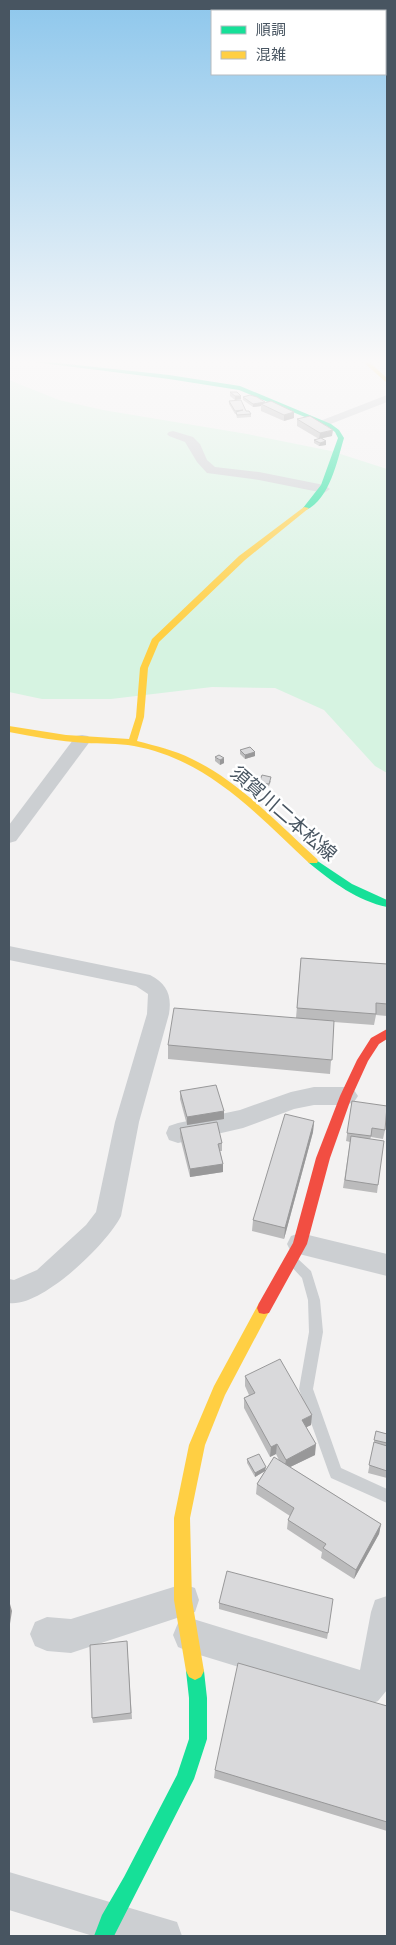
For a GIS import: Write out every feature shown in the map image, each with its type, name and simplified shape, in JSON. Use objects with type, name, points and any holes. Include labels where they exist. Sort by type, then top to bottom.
[{"type":"street","points":[[198,453],[211,470],[259,476],[324,489]]},
{"type":"street","points":[[132,743],[141,712],[143,668],[148,652],[155,641],[242,558],[316,500],[324,489],[336,453]]},
{"type":"street","name":"須賀川二本松線","points":[[9,728],[82,740],[132,743],[169,754],[231,786],[329,876],[360,894],[387,904]]},
{"type":"street","points":[[9,837],[82,740]]},
{"type":"street","points":[[9,953],[142,980],[152,985],[159,992],[160,1000],[158,1014],[127,1122],[108,1216],[95,1233],[46,1278],[16,1292],[9,1292]]},
{"type":"street","points":[[106,1929],[185,1779],[198,1739],[198,1698],[190,1635],[183,1600],[182,1518],[198,1445],[219,1391],[295,1253],[323,1158],[346,1096],[363,1060],[375,1041],[387,1033]]},
{"type":"street","points":[[178,1133],[243,1119],[291,1101],[314,1096],[346,1096]]},
{"type":"street","points":[[295,1253],[387,1265]]},
{"type":"street","points":[[48,1634],[71,1636],[183,1600]]},
{"type":"street","points":[[190,1635],[366,1689],[376,1678],[387,1612]]},
{"type":"street","points":[[9,1891],[106,1929],[163,1936]]},
{"type":"lane","points":[[295,1253],[306,1276],[314,1300],[316,1332],[306,1389],[336,1473],[387,1496]]},
{"type":"green space","points":[[9,453],[336,453],[387,469],[387,773],[375,766],[324,710],[275,688],[212,687],[111,699],[42,699],[9,692]]},
{"type":"building","points":[[250,747],[255,752],[245,755],[240,750]]},
{"type":"building","points":[[219,755],[224,758],[220,760],[215,757]]},
{"type":"building","points":[[262,775],[271,777],[269,784],[259,783]]},
{"type":"building","points":[[301,958],[387,964],[387,1004],[376,1003],[376,1014],[297,1008]]},
{"type":"building","points":[[174,1008],[334,1021],[332,1060],[168,1045]]},
{"type":"building","points":[[216,1085],[224,1111],[187,1117],[180,1091]]},
{"type":"building","points":[[352,1101],[387,1106],[385,1130],[372,1128],[371,1136],[347,1133]]},
{"type":"building","points":[[285,1114],[314,1121],[285,1228],[253,1220]]},
{"type":"building","points":[[217,1122],[222,1143],[218,1144],[223,1164],[190,1169],[180,1128]]},
{"type":"building","points":[[351,1136],[384,1141],[378,1185],[345,1180]]},
{"type":"building","points":[[280,1359],[312,1415],[302,1420],[316,1444],[286,1460],[277,1444],[271,1447],[244,1398],[255,1393],[245,1376]]},
{"type":"building","points":[[376,1431],[387,1434],[387,1443],[374,1440]]},
{"type":"building","points":[[374,1442],[387,1446],[387,1471],[369,1465]]},
{"type":"building","points":[[259,1454],[266,1467],[255,1473],[247,1459]]},
{"type":"building","points":[[274,1457],[381,1524],[356,1570],[323,1548],[326,1544],[288,1520],[294,1508],[257,1484]]},
{"type":"building","points":[[227,1571],[333,1599],[328,1633],[219,1603]]},
{"type":"building","points":[[127,1641],[131,1713],[92,1718],[90,1645]]},
{"type":"building","points":[[238,1663],[387,1706],[387,1822],[215,1770]]},
{"type":"traffic: fast","points":[[306,508],[319,494],[324,485],[336,453]]},
{"type":"traffic: fast","points":[[313,861],[330,875],[348,886],[387,904]]},
{"type":"traffic: fast","points":[[104,1936],[109,1922],[131,1884],[185,1779],[198,1739],[198,1698],[195,1671]]},
{"type":"traffic: slow","points":[[132,743],[140,717],[144,668],[155,641],[242,558],[306,508]]},
{"type":"traffic: slow","points":[[9,729],[66,738],[134,743],[162,750],[188,760],[211,773],[233,789],[313,861]]},
{"type":"traffic: slow","points":[[195,1671],[183,1600],[182,1518],[197,1445],[219,1391],[264,1308]]},
{"type":"traffic: jam","points":[[264,1308],[300,1244],[323,1158],[346,1096],[363,1060],[375,1041],[387,1033]]}]
